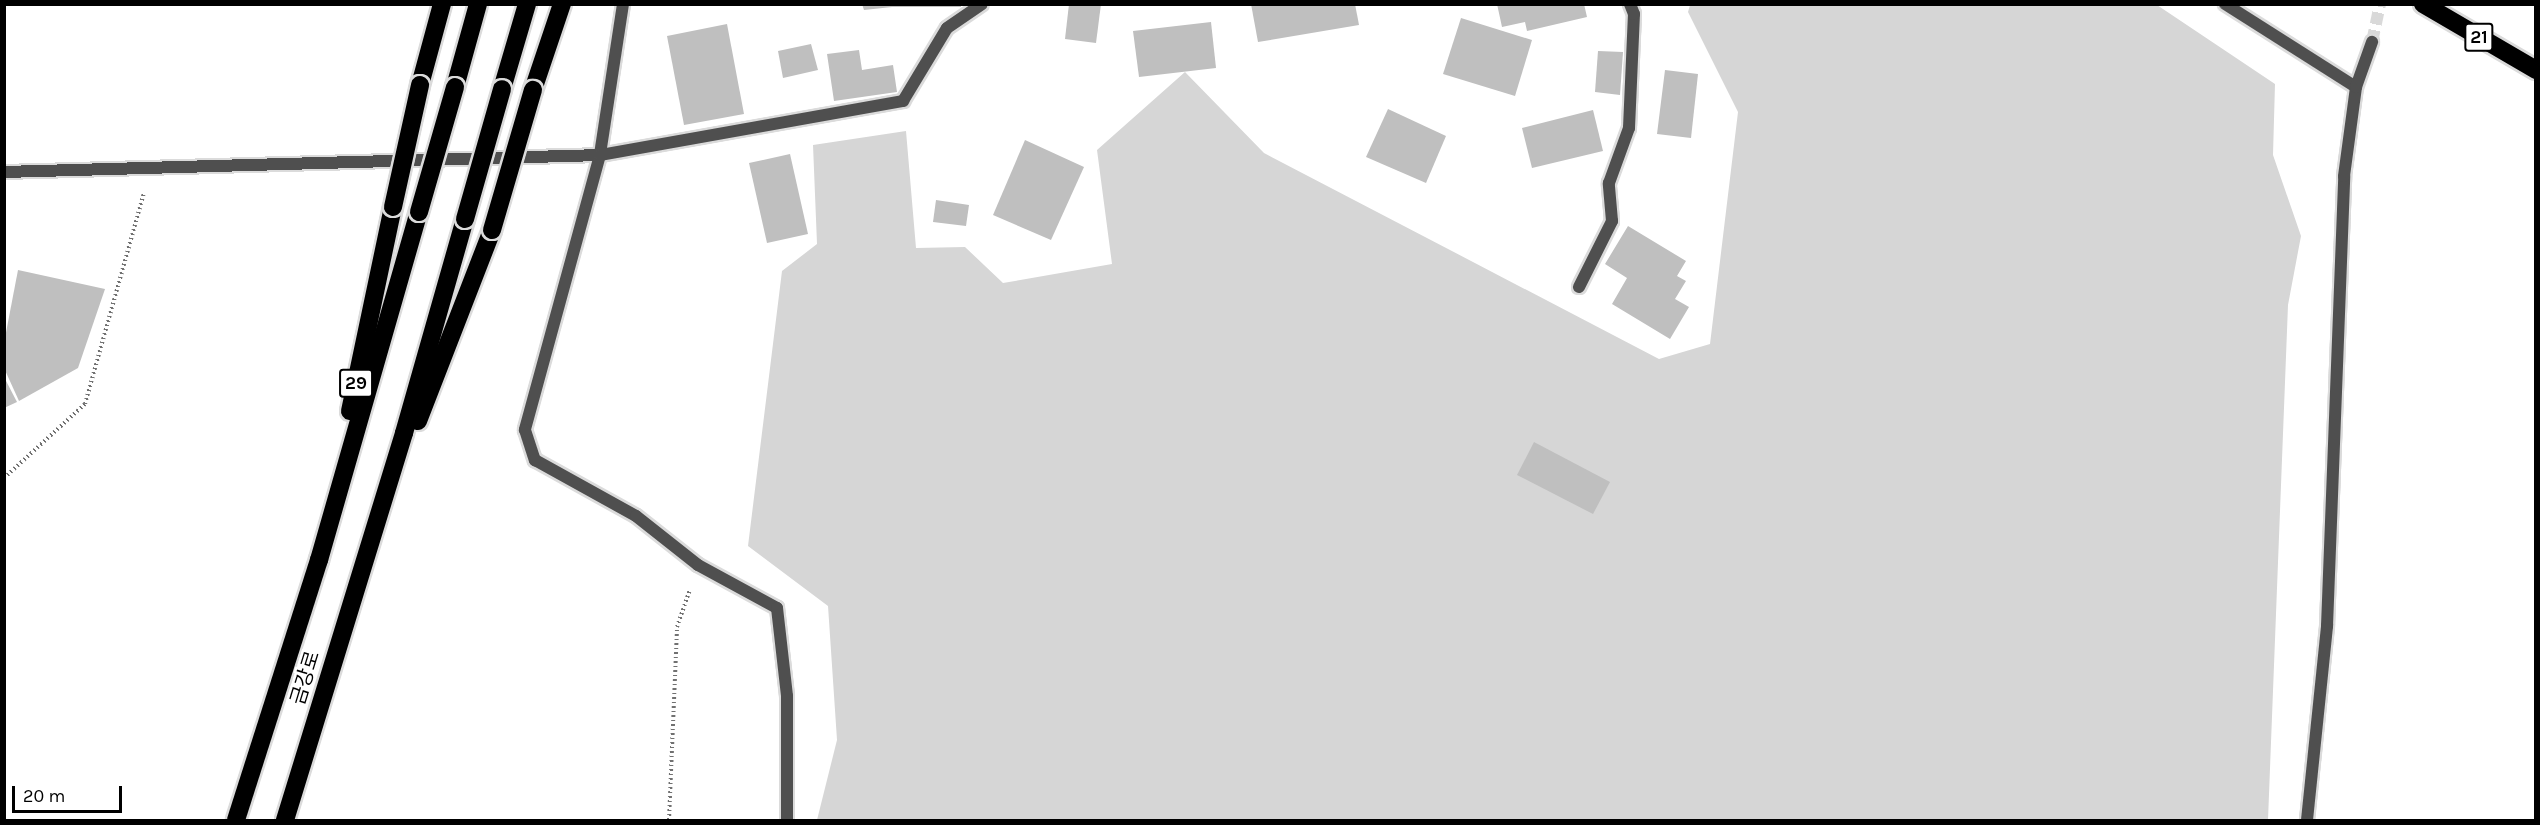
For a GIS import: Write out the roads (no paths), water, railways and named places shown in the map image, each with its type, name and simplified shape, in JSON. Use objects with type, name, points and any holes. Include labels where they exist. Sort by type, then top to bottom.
[{"type":"highway","name":"29","points":[[319,560],[393,207],[420,85],[442,4]]},
{"type":"highway","points":[[319,560],[478,4]]},
{"type":"highway","points":[[369,549],[527,4]]},
{"type":"highway","points":[[369,549],[492,230],[533,90],[562,4]]},
{"type":"highway","name":"21","points":[[2423,4],[2535,70]]},
{"type":"highway","name":"금강로","points":[[285,820],[369,549]]},
{"type":"highway","name":"금강로","points":[[236,820],[319,560]]},
{"type":"street","points":[[623,4],[600,154],[525,430],[535,460],[636,516],[698,565],[777,608],[787,696],[787,820]]},
{"type":"street","points":[[4,172],[600,154],[903,101],[947,27],[982,4]]},
{"type":"street","points":[[1579,287],[1612,221],[1609,183],[1629,128],[1634,14],[1630,4]]},
{"type":"street","points":[[2225,4],[2356,87]]},
{"type":"street","points":[[2307,820],[2327,626],[2344,176],[2356,87],[2372,42]]},
{"type":"tunnel","points":[[2372,42],[2380,4]]}]
